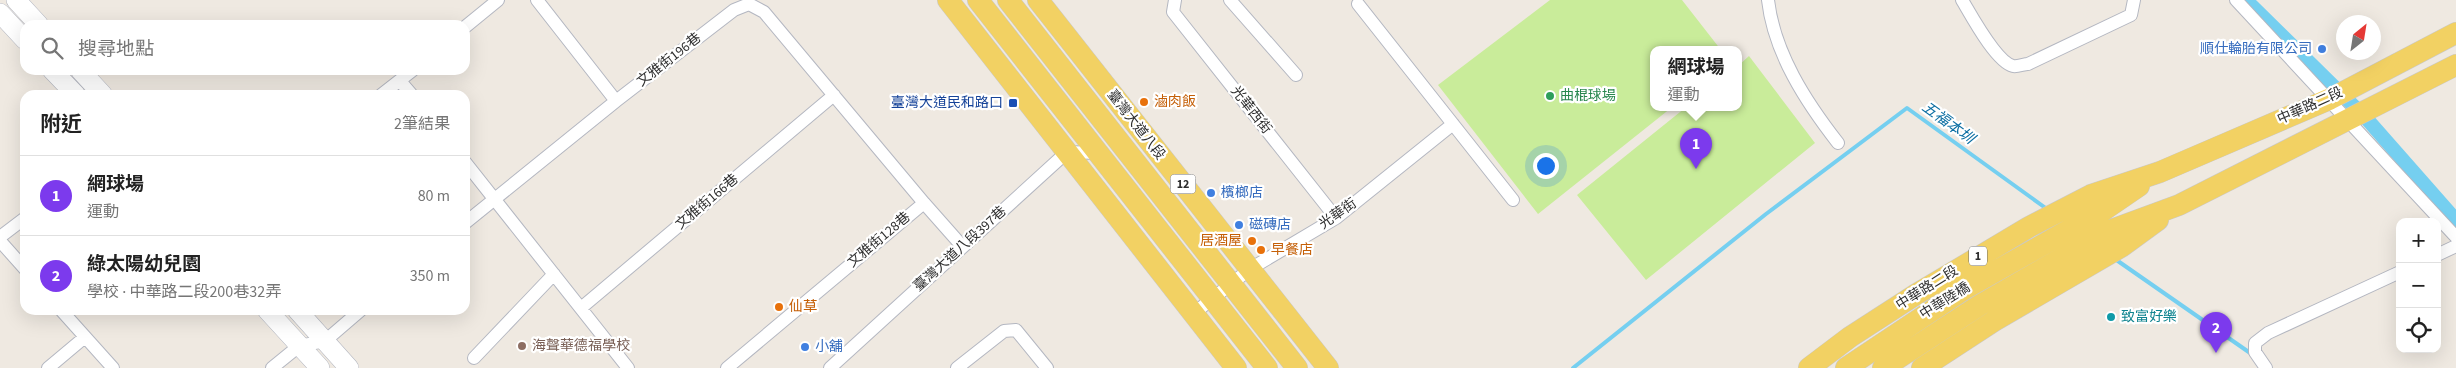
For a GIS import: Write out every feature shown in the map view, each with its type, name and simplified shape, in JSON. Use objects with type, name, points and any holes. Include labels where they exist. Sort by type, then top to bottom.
[{"type":"main road","points":[[948,0],[1236,368]]},
{"type":"main road","points":[[978,0],[1267,368]]},
{"type":"main road","name":"臺灣大道八段","points":[[1008,0],[1297,368]]},
{"type":"main road","name":"臺灣大道八段","points":[[1038,0],[1328,368]]},
{"type":"main road","name":"中華路二段","points":[[1809,368],[1915,294],[2029,227],[2091,195],[2160,172],[2330,99],[2456,33]]},
{"type":"main road","name":"中華路二段","points":[[1922,368],[1994,321],[2121,247],[2179,205],[2456,65]]},
{"type":"main road","name":"中華路二段","points":[[2106,221],[2160,172]]},
{"type":"main road","name":"中華路二段","points":[[2106,221],[2179,205]]},
{"type":"main road","name":"中華陸橋","points":[[1846,368],[1966,288],[2106,221]]},
{"type":"main road","name":"中華陸橋","points":[[1883,368],[2106,221]]},
{"type":"street","points":[[16,0],[34,20]]},
{"type":"street","points":[[470,23],[498,0]]},
{"type":"street","points":[[537,0],[616,101]]},
{"type":"street","name":"光華西街","points":[[1175,0],[1173,12],[1336,218]]},
{"type":"street","points":[[1230,0],[1296,75]]},
{"type":"street","points":[[1768,0],[1770,12],[1791,75],[1816,115],[1838,143]]},
{"type":"street","points":[[1962,0],[2003,61],[2013,66],[2028,64],[2131,15],[2134,0]]},
{"type":"street","points":[[2236,0],[2330,99],[2456,237]]},
{"type":"street","name":"文雅街196巷","points":[[470,219],[616,101],[734,10],[749,4],[764,12],[834,95]]},
{"type":"street","points":[[1358,4],[1513,200]]},
{"type":"street","points":[[0,14],[20,35]]},
{"type":"street","points":[[57,75],[71,90]]},
{"type":"street","points":[[84,75],[98,90]]},
{"type":"street","points":[[387,90],[406,75]]},
{"type":"street","points":[[400,80],[408,90]]},
{"type":"street","name":"文雅街128巷","points":[[727,368],[924,203],[834,95]]},
{"type":"street","name":"文雅街166巷","points":[[581,308],[834,95]]},
{"type":"street","name":"光華街","points":[[1194,314],[1250,269],[1336,218],[1453,124]]},
{"type":"street","points":[[1067,152],[1098,153]]},
{"type":"street","name":"臺灣大道八段397巷","points":[[830,368],[1067,152]]},
{"type":"street","points":[[470,168],[628,368]]},
{"type":"street","points":[[924,203],[962,246]]},
{"type":"street","points":[[0,237],[20,222]]},
{"type":"street","points":[[0,241],[20,264]]},
{"type":"street","points":[[2441,252],[2456,246]]},
{"type":"street","points":[[474,358],[554,274]]},
{"type":"street","points":[[2266,368],[2255,352],[2255,343],[2268,333],[2396,274]]},
{"type":"street","points":[[65,315],[113,368]]},
{"type":"street","points":[[271,315],[320,368]]},
{"type":"street","points":[[302,315],[349,368]]},
{"type":"street","points":[[272,368],[299,346],[325,341],[355,315]]},
{"type":"street","points":[[956,368],[1004,330],[1016,330],[1047,368]]},
{"type":"street","points":[[48,368],[85,337]]},
{"type":"green space","name":"曲棍球場","points":[[1550,0],[1682,0],[1718,46],[1650,46],[1650,111],[1667,111],[1538,214],[1438,85]]},
{"type":"green space","points":[[1749,56],[1815,143],[1646,280],[1577,195],[1681,111],[1742,111],[1742,62]]},
{"type":"waterway","points":[[2246,0],[2366,118],[2456,220]]},
{"type":"waterway","name":"五福本圳","points":[[1573,368],[1766,214],[1907,108],[2047,209]]},
{"type":"waterway","name":"五福本圳","points":[[2115,259],[2253,355]]},
{"type":"place","name":"順仕輪胎有限公司","points":[[2322,49]]},
{"type":"place","name":"曲棍球場","points":[[1550,96]]},
{"type":"place","name":"滷肉飯","points":[[1144,102]]},
{"type":"place","name":"臺灣大道民和路口","points":[[1013,103]]},
{"type":"place","name":"網球場","points":[[1696,169]]},
{"type":"place","name":"檳榔店","points":[[1211,193]]},
{"type":"place","name":"磁磚店","points":[[1239,225]]},
{"type":"place","name":"居酒屋","points":[[1252,241]]},
{"type":"place","name":"早餐店","points":[[1261,250]]},
{"type":"place","name":"仙草","points":[[779,307]]},
{"type":"place","name":"致富好樂","points":[[2111,317]]},
{"type":"place","name":"海聲華德福學校","points":[[522,346]]},
{"type":"place","name":"小舖","points":[[805,347]]},
{"type":"place","name":"綠太陽幼兒園","points":[[2216,353]]}]
